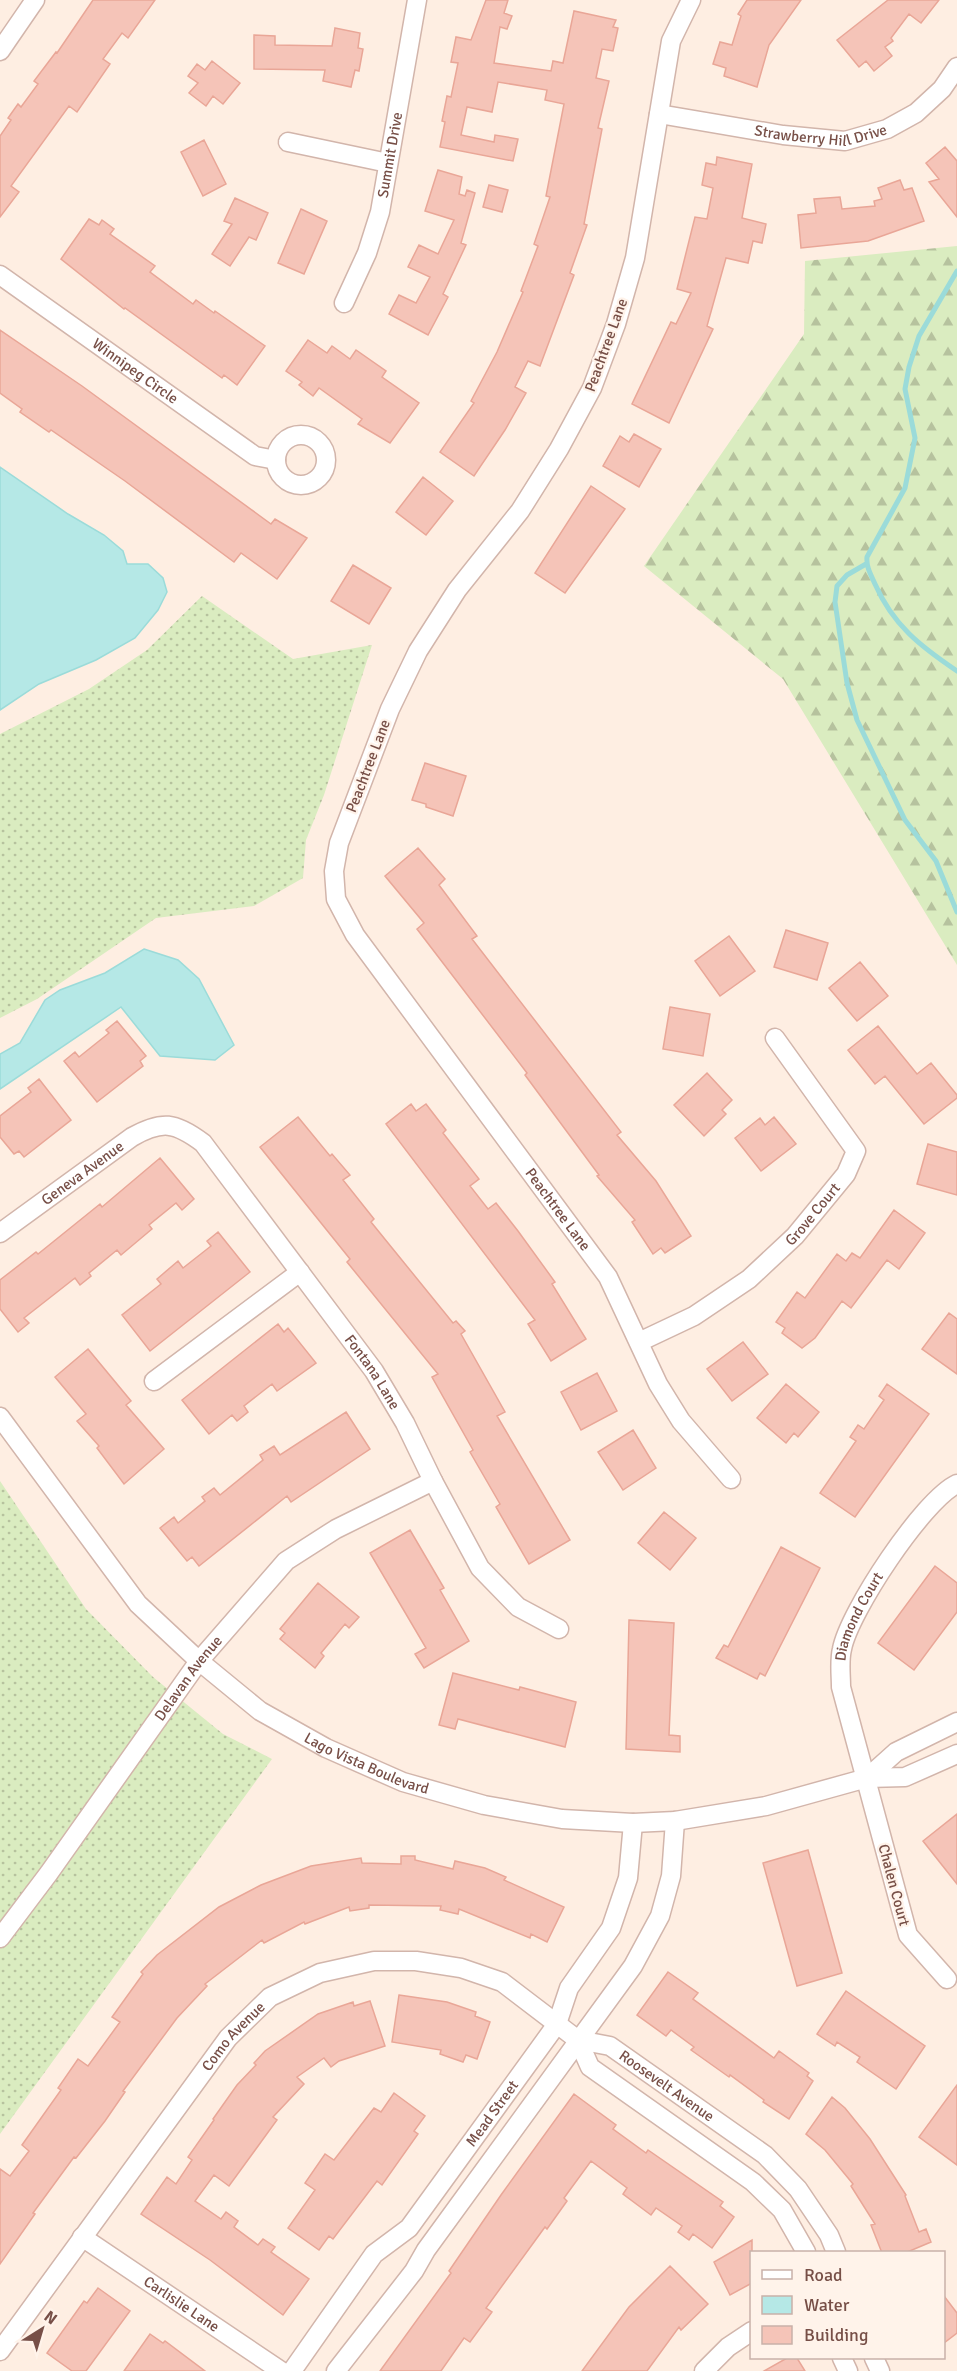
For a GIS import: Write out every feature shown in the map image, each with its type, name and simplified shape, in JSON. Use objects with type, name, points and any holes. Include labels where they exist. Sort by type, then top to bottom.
[{"type":"street","points":[[0,51],[35,0]]},
{"type":"street","name":"Summit Drive","points":[[344,303],[367,253],[380,212],[417,0]]},
{"type":"street","name":"Peachtree Lane","points":[[691,0],[671,41],[635,258],[616,324],[592,388],[559,449],[520,511],[457,590],[418,651],[390,709],[339,843],[334,871],[336,899],[355,934],[608,1278],[658,1384],[681,1421],[730,1479]]},
{"type":"street","name":"Strawberry Hill Drive","points":[[659,114],[783,135],[845,141],[887,129],[916,113],[942,89],[957,67]]},
{"type":"street","points":[[288,142],[388,163]]},
{"type":"street","name":"Winnipeg Circle","points":[[0,275],[255,456],[276,460]]},
{"type":"street","name":"Grove Court","points":[[639,1342],[694,1316],[749,1279],[795,1236],[846,1174],[856,1151],[775,1038]]},
{"type":"street","name":"Geneva Avenue","points":[[0,1233],[132,1137],[151,1126],[169,1125]]},
{"type":"street","name":"Fontana Lane","points":[[169,1125],[186,1130],[203,1143],[374,1371],[405,1423],[480,1568],[518,1606],[559,1629]]},
{"type":"street","points":[[154,1382],[300,1272]]},
{"type":"street","name":"Lago Vista Boulevard","points":[[0,1417],[138,1604],[199,1661],[260,1711],[326,1748],[403,1782],[484,1805],[551,1817],[633,1823],[675,1821],[766,1806],[867,1778],[905,1777],[957,1754]]},
{"type":"street","name":"Delavan Avenue","points":[[0,1938],[49,1873],[199,1661],[286,1561],[336,1529],[433,1481]]},
{"type":"street","name":"Diamond Court","points":[[867,1778],[841,1687],[841,1650],[855,1614],[923,1513],[946,1489],[957,1484]]},
{"type":"street","name":"Lago Vista Boulevard","points":[[867,1778],[896,1752],[957,1722]]},
{"type":"street","name":"Chalen Court","points":[[867,1778],[908,1935],[947,1979]]},
{"type":"street","name":"Mead Street","points":[[336,2371],[414,2271],[426,2250],[633,1966],[660,1916],[671,1876],[675,1821]]},
{"type":"street","name":"Mead Street","points":[[292,2371],[374,2254],[409,2228],[556,2024],[569,1988],[611,1928],[628,1878],[633,1823]]},
{"type":"street","name":"Como Avenue","points":[[0,2351],[228,2038],[270,1997],[320,1973],[374,1961],[416,1961],[460,1968],[502,1982],[578,2040]]},
{"type":"street","name":"Roosevelt Avenue","points":[[578,2040],[590,2067],[753,2182],[782,2210],[805,2251]]},
{"type":"street","name":"Roosevelt Avenue","points":[[578,2040],[610,2046],[765,2155],[798,2189],[829,2235],[835,2251]]},
{"type":"street","name":"Carlislie Lane","points":[[82,2237],[281,2371]]},
{"type":"street","points":[[704,2371],[728,2347],[750,2332]]},
{"type":"green space","points":[[957,246],[957,965],[783,679],[644,566],[804,334],[805,261]]},
{"type":"green space","points":[[202,596],[293,659],[372,645],[324,795],[306,840],[303,878],[254,906],[156,918],[37,999],[0,1018],[0,734],[89,689],[147,650]]},
{"type":"green space","points":[[0,1481],[86,1609],[153,1677],[223,1734],[272,1759],[0,2134]]},
{"type":"water","points":[[0,467],[68,514],[104,535],[123,551],[127,564],[148,564],[163,578],[167,592],[158,610],[135,638],[96,660],[39,684],[0,710]]},
{"type":"water","points":[[144,949],[178,960],[199,979],[234,1045],[215,1060],[160,1056],[121,1007],[0,1089],[0,1054],[20,1043],[45,1000],[60,990],[105,973]]},
{"type":"building","points":[[93,0],[155,0],[128,38],[122,33],[103,59],[110,64],[77,112],[69,106],[11,186],[19,192],[0,217],[0,136],[11,120],[8,118],[18,104],[21,107],[38,84],[34,81],[57,53]]},
{"type":"building","points":[[486,0],[508,0],[504,13],[512,16],[507,29],[500,27],[494,63],[551,71],[553,61],[563,63],[574,11],[616,20],[613,27],[618,28],[613,51],[602,49],[596,78],[609,81],[598,128],[602,129],[584,224],[587,225],[570,273],[574,275],[540,366],[528,361],[515,387],[526,393],[505,430],[474,476],[440,452],[474,403],[471,401],[497,352],[523,292],[521,291],[538,246],[534,244],[550,197],[546,196],[564,104],[545,100],[547,90],[498,82],[492,112],[467,107],[461,135],[494,142],[495,135],[518,139],[513,161],[440,147],[447,96],[451,97],[458,63],[451,62],[456,37],[471,40]]},
{"type":"building","points":[[747,0],[801,0],[769,45],[757,87],[724,76],[726,68],[713,64],[720,42],[732,45],[741,16],[738,14]]},
{"type":"building","points":[[888,0],[939,0],[921,23],[909,14],[891,38],[893,41],[885,47],[892,56],[874,71],[866,61],[859,67],[837,40]]},
{"type":"building","points":[[335,28],[360,33],[358,48],[363,49],[359,71],[355,70],[351,87],[323,81],[325,70],[254,69],[254,35],[275,36],[275,45],[332,46]]},
{"type":"building","points":[[212,61],[240,83],[223,104],[213,96],[206,106],[189,93],[198,83],[188,76],[197,64],[205,70]]},
{"type":"building","points":[[204,140],[226,184],[203,196],[181,152]]},
{"type":"building","points":[[945,147],[957,161],[957,217],[929,182],[939,179],[926,163]]},
{"type":"building","points":[[717,157],[752,164],[742,218],[766,224],[762,243],[753,241],[748,263],[726,258],[707,326],[713,329],[669,423],[632,404],[671,322],[676,324],[691,293],[677,289],[695,217],[707,219],[713,188],[702,185],[706,163],[716,165]]},
{"type":"building","points":[[438,170],[462,177],[459,194],[465,196],[467,190],[475,193],[461,243],[466,245],[443,294],[448,297],[428,335],[389,314],[399,295],[416,303],[430,277],[408,267],[419,245],[438,254],[454,220],[425,211]]},
{"type":"building","points":[[900,180],[904,190],[912,188],[924,221],[868,241],[801,248],[798,215],[816,213],[814,199],[840,197],[842,209],[875,206],[874,201],[882,199],[878,188]]},
{"type":"building","points":[[489,185],[508,190],[502,212],[483,207]]},
{"type":"building","points":[[235,198],[268,213],[256,240],[249,237],[230,266],[212,254],[232,224],[224,221]]},
{"type":"building","points":[[301,209],[327,221],[304,274],[278,263]]},
{"type":"building","points":[[89,219],[99,225],[102,220],[114,229],[110,234],[155,266],[150,272],[193,304],[196,300],[214,313],[215,311],[265,346],[237,385],[224,375],[222,378],[124,309],[61,259]]},
{"type":"building","points":[[0,330],[82,386],[271,524],[275,519],[307,538],[277,579],[241,553],[234,562],[125,481],[51,430],[49,432],[20,412],[22,409],[0,393]]},
{"type":"building","points":[[308,340],[327,353],[332,346],[350,359],[356,350],[386,371],[382,377],[419,403],[390,443],[358,424],[362,419],[319,388],[313,396],[299,385],[302,382],[286,371]]},
{"type":"building","points":[[634,434],[661,449],[639,487],[603,466],[620,436],[629,442]]},
{"type":"building","points":[[423,477],[453,501],[426,535],[396,512]]},
{"type":"building","points":[[591,486],[625,509],[565,593],[535,573]]},
{"type":"building","points":[[353,565],[391,588],[369,624],[331,601]]},
{"type":"building","points":[[425,763],[466,776],[453,816],[412,800]]},
{"type":"building","points":[[418,848],[445,879],[439,885],[477,936],[472,939],[621,1132],[617,1135],[656,1181],[691,1236],[665,1253],[661,1248],[653,1254],[632,1222],[635,1220],[597,1176],[599,1175],[525,1075],[527,1073],[417,929],[424,923],[385,876]]},
{"type":"building","points":[[786,930],[828,943],[817,980],[774,967]]},
{"type":"building","points":[[729,936],[755,971],[720,996],[695,961]]},
{"type":"building","points":[[860,962],[888,996],[857,1021],[829,988]]},
{"type":"building","points":[[670,1007],[710,1014],[703,1056],[663,1049]]},
{"type":"building","points":[[117,1021],[146,1056],[140,1061],[143,1066],[97,1102],[64,1061],[75,1052],[79,1057],[109,1033],[106,1030]]},
{"type":"building","points":[[878,1026],[917,1074],[931,1063],[957,1095],[957,1098],[924,1124],[885,1076],[875,1084],[848,1050]]},
{"type":"building","points":[[707,1073],[732,1100],[722,1110],[726,1114],[704,1136],[674,1105]]},
{"type":"building","points":[[39,1079],[71,1120],[24,1157],[19,1151],[14,1154],[0,1137],[0,1116],[31,1092],[28,1088]]},
{"type":"building","points":[[411,1104],[416,1111],[426,1104],[446,1130],[443,1133],[479,1179],[470,1186],[488,1209],[496,1203],[518,1231],[555,1282],[552,1284],[586,1339],[551,1361],[528,1324],[535,1320],[386,1124]]},
{"type":"building","points":[[298,1117],[330,1156],[332,1154],[350,1175],[343,1180],[374,1219],[371,1222],[453,1323],[456,1321],[465,1331],[461,1334],[505,1412],[497,1416],[570,1540],[529,1564],[496,1507],[500,1504],[470,1452],[473,1450],[432,1377],[438,1374],[347,1262],[350,1259],[260,1147]]},
{"type":"building","points":[[774,1117],[796,1144],[761,1171],[735,1138],[760,1118],[765,1125]]},
{"type":"building","points":[[928,1144],[957,1152],[957,1195],[917,1184]]},
{"type":"building","points":[[160,1158],[194,1199],[182,1210],[176,1203],[149,1225],[152,1229],[121,1255],[117,1250],[89,1273],[91,1276],[80,1285],[75,1278],[24,1318],[29,1323],[18,1332],[0,1309],[0,1280],[36,1252],[38,1254],[100,1204],[102,1207]]},
{"type":"building","points":[[894,1210],[925,1233],[899,1269],[887,1260],[851,1308],[842,1301],[815,1338],[802,1348],[782,1333],[785,1328],[776,1322],[797,1292],[805,1298],[837,1254],[846,1261],[852,1253],[860,1258]]},
{"type":"building","points":[[218,1232],[250,1272],[150,1351],[122,1315],[161,1284],[157,1279],[178,1261],[183,1268],[211,1246],[207,1241]]},
{"type":"building","points":[[949,1313],[957,1319],[957,1374],[922,1349]]},
{"type":"building","points":[[278,1324],[284,1332],[288,1328],[316,1363],[277,1391],[272,1384],[244,1406],[248,1412],[237,1421],[232,1415],[209,1434],[182,1400]]},
{"type":"building","points":[[743,1342],[768,1374],[732,1401],[707,1369]]},
{"type":"building","points":[[88,1349],[131,1401],[126,1405],[164,1449],[124,1484],[97,1448],[99,1446],[77,1421],[86,1414],[55,1377]]},
{"type":"building","points":[[597,1373],[617,1411],[581,1430],[561,1392]]},
{"type":"building","points":[[786,1384],[819,1412],[798,1437],[794,1433],[786,1443],[757,1418]]},
{"type":"building","points":[[887,1384],[929,1414],[855,1517],[820,1493],[856,1441],[850,1437],[858,1425],[864,1429],[884,1400],[879,1396]]},
{"type":"building","points":[[346,1412],[370,1449],[291,1502],[287,1496],[199,1566],[192,1557],[187,1561],[160,1528],[174,1517],[178,1523],[205,1501],[202,1497],[214,1488],[220,1495],[263,1460],[260,1455],[274,1446],[280,1455]]},
{"type":"building","points":[[633,1430],[656,1468],[623,1490],[598,1452]]},
{"type":"building","points":[[664,1512],[696,1538],[670,1570],[638,1543]]},
{"type":"building","points":[[410,1530],[444,1588],[440,1590],[469,1641],[424,1668],[415,1654],[426,1648],[370,1553]]},
{"type":"building","points":[[781,1547],[820,1568],[765,1676],[760,1673],[757,1679],[716,1658],[724,1645],[728,1647]]},
{"type":"building","points":[[935,1566],[957,1583],[957,1612],[914,1670],[878,1643]]},
{"type":"building","points":[[318,1583],[359,1617],[349,1628],[345,1624],[321,1653],[324,1656],[315,1668],[280,1639],[285,1633],[280,1629]]},
{"type":"building","points":[[629,1620],[674,1623],[669,1735],[680,1736],[680,1752],[626,1749]]},
{"type":"building","points":[[453,1673],[576,1702],[565,1747],[458,1719],[455,1729],[439,1725]]},
{"type":"building","points":[[957,1814],[957,1884],[923,1841]]},
{"type":"building","points":[[808,1850],[842,1973],[797,1986],[763,1863]]},
{"type":"building","points":[[401,1856],[415,1856],[415,1860],[453,1869],[455,1861],[485,1868],[506,1877],[504,1880],[564,1907],[547,1942],[531,1934],[530,1938],[459,1909],[458,1914],[440,1910],[441,1906],[369,1905],[369,1908],[350,1911],[349,1907],[305,1924],[304,1922],[264,1943],[262,1940],[205,1984],[207,1986],[177,2018],[123,2091],[125,2092],[105,2121],[76,2158],[74,2157],[33,2213],[35,2214],[0,2264],[0,2169],[10,2176],[29,2151],[22,2145],[61,2090],[58,2088],[78,2059],[88,2066],[120,2022],[112,2017],[143,1974],[141,1972],[157,1955],[219,1907],[261,1885],[311,1866],[361,1858],[362,1863],[401,1864]]},
{"type":"building","points":[[668,1972],[698,1993],[693,1999],[774,2058],[779,2051],[809,2073],[807,2076],[813,2081],[789,2119],[763,2102],[764,2100],[730,2075],[729,2077],[691,2050],[694,2047],[671,2030],[666,2036],[637,2015]]},
{"type":"building","points":[[846,1991],[925,2046],[896,2089],[857,2062],[860,2057],[837,2042],[835,2046],[817,2034]]},
{"type":"building","points":[[399,1995],[447,2002],[476,2012],[475,2016],[490,2022],[477,2059],[466,2055],[463,2062],[440,2054],[441,2050],[392,2042]]},
{"type":"building","points":[[370,2001],[385,2046],[339,2061],[331,2067],[324,2058],[297,2077],[304,2084],[273,2117],[277,2120],[229,2186],[214,2175],[195,2201],[221,2219],[226,2212],[238,2221],[234,2227],[258,2245],[263,2239],[275,2247],[271,2252],[309,2279],[283,2315],[210,2260],[141,2214],[167,2177],[176,2184],[192,2160],[188,2157],[213,2119],[265,2051],[318,2014],[353,2002],[354,2006]]},
{"type":"building","points":[[957,2085],[957,2165],[919,2137]]},
{"type":"building","points":[[394,2093],[425,2116],[414,2131],[418,2134],[382,2185],[377,2181],[333,2239],[329,2236],[319,2250],[288,2228],[315,2190],[305,2183],[325,2154],[334,2160],[374,2108],[381,2112]]},
{"type":"building","points":[[574,2094],[616,2125],[613,2129],[646,2153],[648,2150],[723,2202],[720,2206],[734,2217],[712,2248],[693,2234],[689,2240],[678,2232],[682,2226],[656,2208],[651,2215],[623,2194],[627,2188],[591,2161],[564,2198],[567,2201],[547,2229],[545,2227],[486,2308],[492,2312],[470,2342],[464,2338],[441,2371],[380,2371],[451,2273],[449,2271],[501,2195]]},
{"type":"building","points":[[832,2097],[845,2108],[870,2139],[906,2195],[919,2232],[926,2229],[931,2242],[910,2251],[881,2251],[871,2225],[875,2224],[851,2186],[853,2184],[825,2150],[806,2134]]},
{"type":"building","points":[[752,2240],[750,2284],[730,2295],[714,2262]]},
{"type":"building","points":[[670,2266],[708,2304],[681,2330],[679,2327],[647,2371],[582,2371],[629,2307]]},
{"type":"building","points":[[98,2288],[130,2311],[86,2371],[72,2371],[47,2353],[84,2301],[87,2303]]},
{"type":"building","points":[[945,2297],[957,2313],[957,2333],[945,2342]]},
{"type":"building","points":[[150,2334],[163,2343],[165,2341],[205,2371],[124,2371]]},
{"type":"building","points":[[785,2359],[798,2359],[805,2371],[764,2371]]},
{"type":"waterway","points":[[957,271],[919,336],[909,367],[905,389],[915,438],[905,488],[867,557],[869,571],[882,598],[899,623],[931,653],[957,671]]},
{"type":"waterway","points":[[866,564],[847,575],[837,586],[835,602],[847,683],[857,720],[905,820],[936,861],[957,912]]}]
